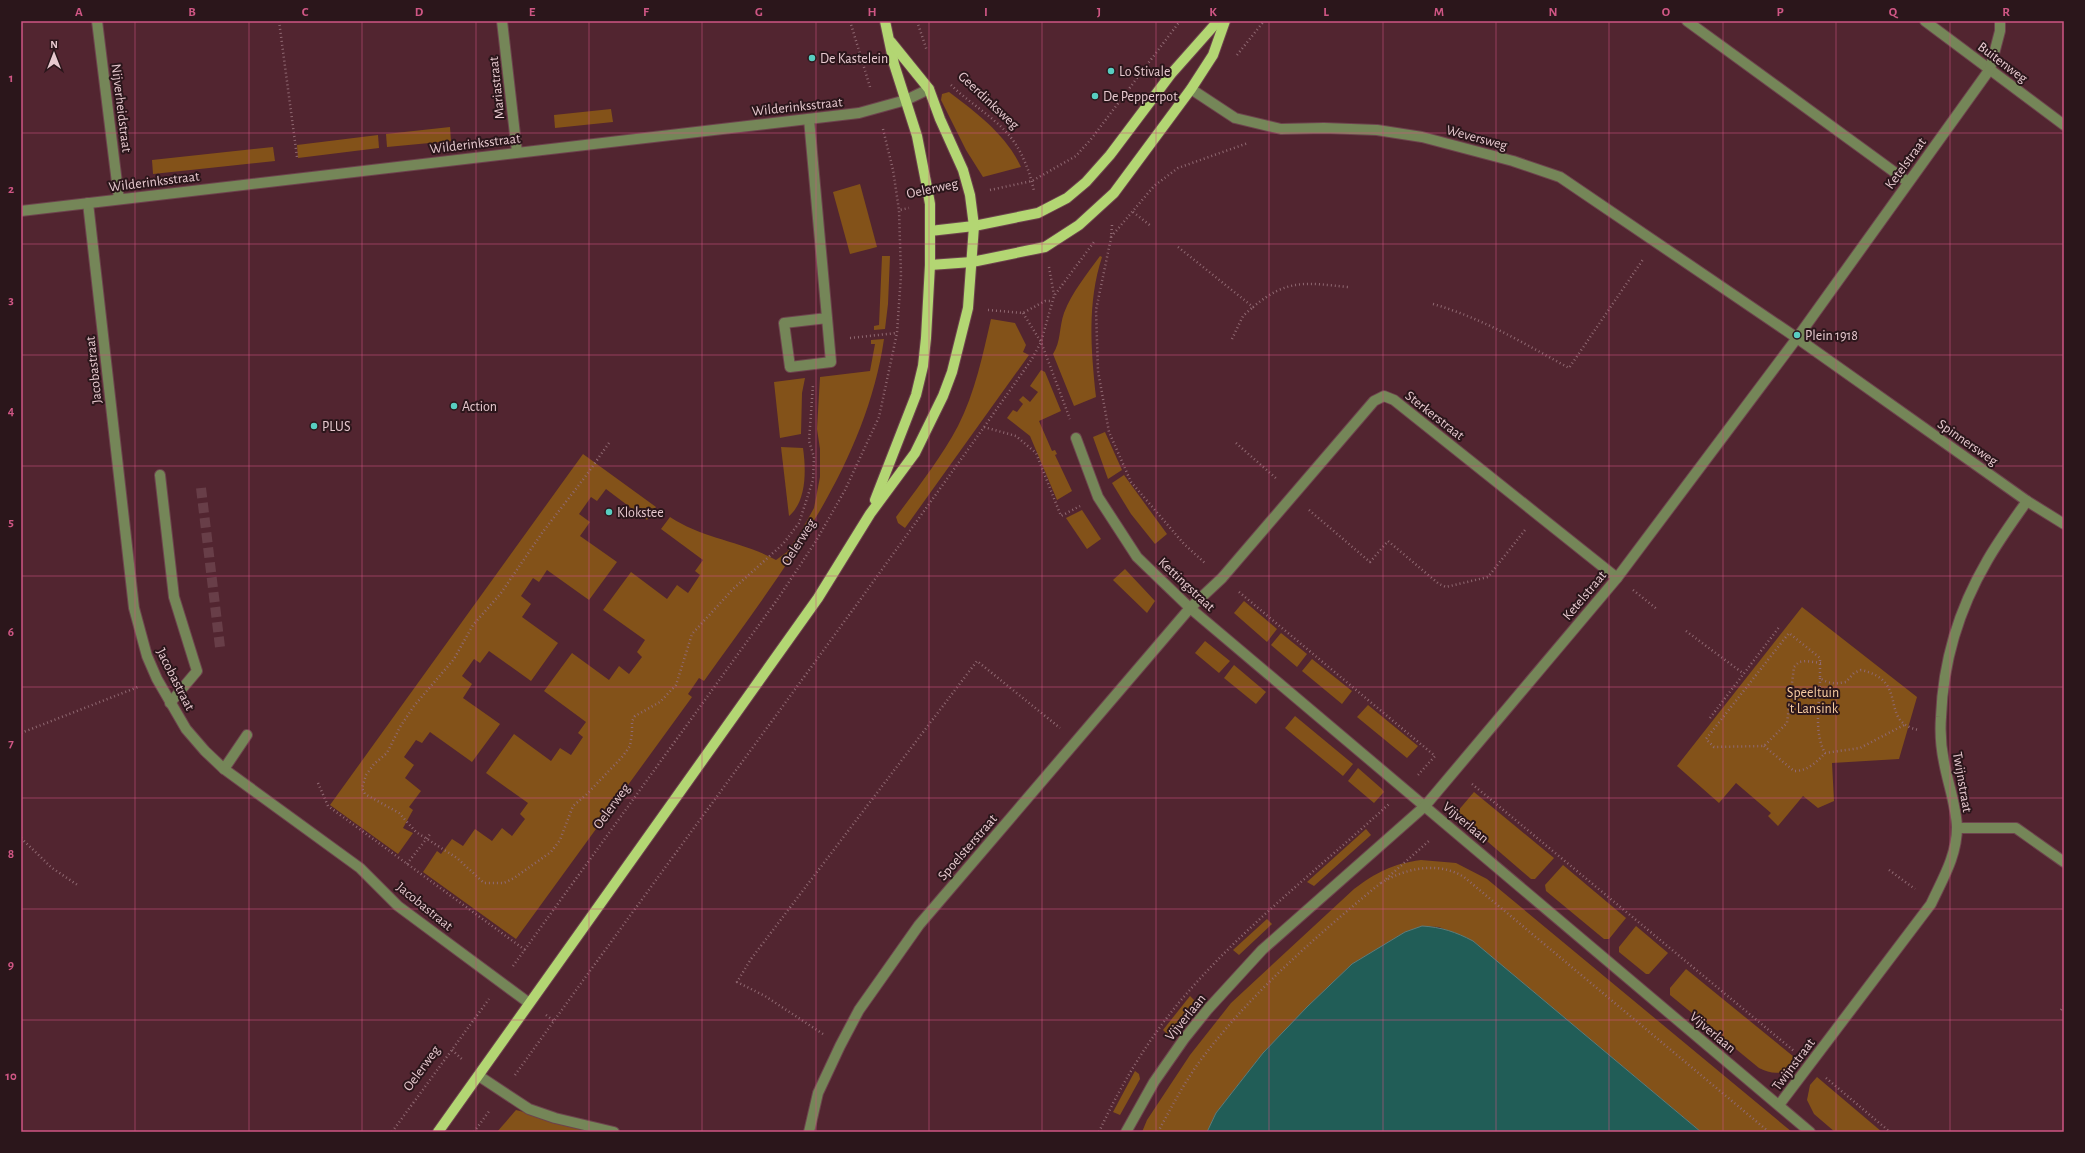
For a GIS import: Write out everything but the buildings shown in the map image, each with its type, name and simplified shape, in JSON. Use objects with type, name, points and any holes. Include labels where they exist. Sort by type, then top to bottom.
[{"type":"main road","points":[[870,514],[916,395],[926,338],[930,265],[930,204],[916,136],[894,64],[891,42],[885,21]]},
{"type":"main road","points":[[930,231],[974,226],[1038,213],[1067,198],[1086,182],[1110,155],[1171,74],[1218,21]]},
{"type":"main road","points":[[930,265],[972,262],[1045,247],[1079,225],[1114,193],[1191,89],[1213,55],[1226,21]]},
{"type":"main road","points":[[438,1132],[818,598],[870,514],[915,453],[943,396],[963,332],[968,308],[974,226],[970,195],[963,170],[929,89],[891,42]]},
{"type":"street","name":"Nijverheidstraat","points":[[96,21],[119,199]]},
{"type":"street","name":"Mariastraat","points":[[502,21],[517,152]]},
{"type":"street","points":[[1687,21],[1908,182]]},
{"type":"street","name":"Buitenweg","points":[[1925,21],[2064,125]]},
{"type":"street","points":[[1990,69],[2000,31],[2000,21]]},
{"type":"street","name":"Ketelstraat","points":[[1425,806],[1617,578],[1797,338],[1990,69]]},
{"type":"street","name":"Wilderinksstraat","points":[[21,211],[859,113],[906,100],[929,89]]},
{"type":"street","name":"Weversweg","points":[[1191,89],[1235,118],[1281,129],[1324,128],[1377,130],[1422,137],[1513,161],[1560,177],[1797,338]]},
{"type":"street","points":[[809,119],[831,362],[790,368],[784,323],[827,318]]},
{"type":"street","name":"Jacobastraat","points":[[88,203],[134,608],[147,656],[170,703],[186,729],[224,769],[360,868],[398,906],[529,1003]]},
{"type":"street","name":"Spinnersweg","points":[[1797,338],[2027,501],[2064,524]]},
{"type":"street","name":"Sterkerstraat","points":[[1190,608],[1222,578],[1374,401],[1384,396],[1394,400],[1617,578]]},
{"type":"street","name":"Kettingstraat","points":[[1076,438],[1098,496],[1137,557],[1190,608],[1425,806]]},
{"type":"street","points":[[160,475],[174,597],[197,671],[170,703]]},
{"type":"street","name":"Twijnstraat","points":[[1779,1105],[1932,902],[1946,876],[1957,828],[1954,799],[1944,761],[1941,718],[1944,681],[1957,626],[1970,594],[1987,561],[2027,501]]},
{"type":"street","name":"Spoelsterstraat","points":[[809,1132],[818,1093],[859,1010],[919,925],[1190,608]]},
{"type":"street","points":[[224,769],[248,735]]},
{"type":"street","name":"Vijverlaan","points":[[1126,1132],[1154,1082],[1184,1039],[1262,950],[1425,806],[1810,1132]]},
{"type":"street","points":[[1957,828],[2016,828],[2064,862]]},
{"type":"street","points":[[479,1076],[502,1093],[529,1108],[549,1116],[614,1132]]},
{"type":"path","points":[[279,21],[300,179]]},
{"type":"path","points":[[917,21],[927,51],[931,57]]},
{"type":"path","name":"Oelerweg","points":[[970,195],[1032,181],[1076,156],[1092,138],[1180,21]]},
{"type":"path","name":"Geerdinksweg","points":[[948,80],[962,95],[1008,134],[1019,150],[1032,181],[1038,213]]},
{"type":"path","points":[[1111,238],[1154,186],[1178,168],[1204,158],[1232,150],[1281,129]]},
{"type":"path","name":"Oelerweg","points":[[392,1132],[777,600],[816,541],[845,490],[879,417],[897,333],[901,275],[899,210],[930,204]]},
{"type":"path","points":[[1133,212],[1151,226]]},
{"type":"path","points":[[1107,225],[1112,219],[1111,238],[1096,310],[1098,370],[1109,432],[1131,482],[1184,544],[1222,578],[1435,756],[1456,770],[1890,1132]]},
{"type":"path","points":[[474,1132],[757,740],[863,598],[904,536],[1032,359],[1041,342],[1054,296],[1098,237]]},
{"type":"path","points":[[1433,304],[1453,310],[1508,334],[1570,368],[1656,242]]},
{"type":"path","points":[[1045,247],[1054,296]]},
{"type":"path","points":[[1178,247],[1253,307]]},
{"type":"path","points":[[1232,339],[1243,316],[1268,295],[1283,287],[1301,283],[1348,287]]},
{"type":"path","points":[[1023,313],[1041,342],[1076,438]]},
{"type":"path","points":[[829,340],[897,333]]},
{"type":"path","points":[[608,443],[574,492],[559,509],[551,524],[542,533],[501,593],[473,625],[454,659],[414,706],[400,727],[387,753],[374,764],[366,775],[362,788],[365,794],[399,813],[416,832],[426,840],[457,858],[484,883],[504,883],[514,878],[551,852],[560,840],[572,806],[586,795],[623,756],[630,746],[632,721],[635,716],[660,702],[676,685],[692,634],[734,589],[783,544],[799,523],[813,480],[814,457],[809,441],[813,364]]},
{"type":"path","points":[[984,427],[1016,436],[1036,453],[1061,516],[1098,496]]},
{"type":"path","points":[[1236,443],[1294,494],[1311,512],[1370,562],[1388,541],[1439,584],[1446,587],[1488,577],[1538,514]]},
{"type":"path","points":[[596,452],[600,455]]},
{"type":"path","points":[[1617,578],[1658,610]]},
{"type":"path","points":[[1710,718],[1780,626]]},
{"type":"path","points":[[1686,631],[1744,674]]},
{"type":"path","points":[[1820,678],[1830,683],[1846,682],[1854,673],[1861,670],[1880,677],[1888,684],[1897,717],[1904,725],[1860,748],[1825,753],[1814,764],[1801,771],[1794,771],[1764,746],[1714,747],[1706,739],[1788,633],[1820,658],[1818,731],[1821,746],[1825,753]]},
{"type":"path","points":[[840,1046],[765,996],[737,982],[750,959],[977,661],[1076,741]]},
{"type":"path","points":[[1764,746],[1787,723],[1794,667],[1799,662],[1806,661],[1821,663]]},
{"type":"path","points":[[21,733],[157,679]]},
{"type":"path","points":[[1405,789],[1435,756]]},
{"type":"path","points":[[318,783],[328,806],[525,950]]},
{"type":"path","points":[[1158,1132],[1199,1062],[1235,1017],[1290,962],[1344,913],[1381,883],[1447,825]]},
{"type":"path","points":[[407,864],[431,833]]},
{"type":"path","points":[[21,838],[52,868],[79,886]]},
{"type":"path","points":[[1381,883],[1407,870],[1424,868],[1455,871],[1769,1132]]},
{"type":"path","points":[[1890,870],[1932,902]]},
{"type":"path","points":[[2061,1010],[2064,1006]]},
{"type":"green space","points":[[949,92],[990,125],[1015,155],[1021,167],[983,177],[966,150],[941,100],[942,94]]},
{"type":"green space","points":[[611,109],[613,122],[555,128],[554,115]]},
{"type":"green space","points":[[450,127],[451,141],[387,147],[386,134]]},
{"type":"green space","points":[[378,135],[379,148],[298,158],[297,145]]},
{"type":"green space","points":[[273,147],[275,161],[153,174],[152,160]]},
{"type":"green space","points":[[860,184],[877,247],[850,254],[833,192]]},
{"type":"green space","points":[[882,256],[890,256],[888,304],[885,329],[874,330],[874,326],[879,325]]},
{"type":"green space","points":[[1100,256],[1102,257],[1097,274],[1092,309],[1092,344],[1096,397],[1074,406],[1053,354],[1059,339],[1062,318],[1067,305],[1080,283]]},
{"type":"green space","points":[[991,319],[1015,323],[1026,345],[1023,352],[1029,355],[905,528],[898,523],[896,517],[937,461],[958,426],[974,387],[982,360]]},
{"type":"green space","points":[[884,339],[874,387],[858,433],[838,477],[815,520],[761,602],[704,681],[699,678],[688,694],[692,697],[516,939],[423,872],[437,851],[441,854],[452,839],[463,846],[475,829],[492,841],[502,828],[512,836],[525,819],[520,814],[528,803],[486,773],[514,734],[551,761],[560,748],[571,755],[583,737],[578,733],[586,722],[544,691],[572,653],[609,680],[619,666],[629,674],[642,657],[637,652],[645,640],[603,610],[631,572],[667,599],[677,585],[688,593],[700,575],[695,571],[703,560],[661,529],[670,517],[696,530],[750,548],[776,560],[787,552],[799,535],[814,508],[820,477],[820,449],[817,429],[820,377],[870,371],[875,344],[871,344],[871,340]]},
{"type":"green space","points":[[1041,370],[1045,372],[1061,411],[1039,421],[1052,451],[1055,450],[1057,454],[1055,455],[1072,491],[1057,500],[1030,436],[1007,418],[1013,410],[1017,412],[1023,404],[1019,400],[1023,396],[1030,402],[1038,392],[1030,386]]},
{"type":"green space","points":[[805,378],[802,393],[801,434],[780,438],[774,382]]},
{"type":"green space","points":[[1105,432],[1122,470],[1108,479],[1093,437]]},
{"type":"green space","points":[[781,447],[803,448],[804,456],[805,475],[802,493],[795,510],[789,516]]},
{"type":"green space","points":[[583,454],[656,507],[647,520],[606,489],[597,501],[591,497],[579,514],[590,522],[580,536],[617,562],[589,600],[547,570],[539,582],[533,578],[521,596],[531,604],[522,617],[558,643],[531,681],[489,651],[480,663],[474,659],[462,676],[472,684],[463,698],[500,724],[472,762],[430,732],[422,743],[416,740],[404,757],[414,765],[405,778],[421,791],[409,807],[413,810],[403,828],[413,833],[398,854],[330,805]]},
{"type":"green space","points":[[1124,475],[1167,534],[1155,544],[1131,514],[1112,483]]},
{"type":"green space","points":[[1082,510],[1101,539],[1087,549],[1066,518]]},
{"type":"green space","points":[[1125,569],[1155,601],[1147,613],[1113,580]]},
{"type":"green space","points":[[1244,601],[1277,629],[1267,642],[1234,613]]},
{"type":"green space","name":"Speeltuin 't Lansink","points":[[1802,607],[1917,697],[1899,759],[1832,763],[1834,801],[1818,808],[1803,796],[1778,826],[1768,816],[1771,813],[1736,783],[1719,803],[1677,766]]},
{"type":"green space","points":[[1281,633],[1307,654],[1297,667],[1271,645]]},
{"type":"green space","points":[[1205,641],[1230,661],[1219,673],[1195,653]]},
{"type":"green space","points":[[1312,659],[1352,691],[1342,704],[1302,671]]},
{"type":"green space","points":[[1234,665],[1266,692],[1256,704],[1224,678]]},
{"type":"green space","points":[[1368,705],[1418,746],[1407,758],[1357,717]]},
{"type":"green space","points":[[1295,716],[1353,764],[1343,776],[1285,728]]},
{"type":"green space","points":[[1358,768],[1384,792],[1374,803],[1348,781]]},
{"type":"green space","points":[[1474,792],[1554,858],[1535,879],[1531,879],[1459,817],[1457,812]]},
{"type":"green space","points":[[1366,829],[1371,835],[1314,886],[1307,882]]},
{"type":"green space","points":[[1421,860],[1456,863],[1487,879],[1792,1132],[1701,1132],[1473,941],[1439,927],[1422,926],[1405,932],[1352,964],[1307,1007],[1263,1053],[1216,1113],[1207,1132],[1142,1132],[1147,1120],[1190,1055],[1231,1003],[1354,889],[1370,878],[1393,866]]},
{"type":"green space","points":[[1563,865],[1626,918],[1609,939],[1604,939],[1546,891],[1545,885]]},
{"type":"green space","points":[[1267,919],[1272,924],[1239,955],[1233,950]]},
{"type":"green space","points":[[1636,926],[1668,953],[1649,974],[1646,974],[1619,952],[1619,947]]},
{"type":"green space","points":[[1686,969],[1799,1061],[1790,1069],[1775,1073],[1759,1068],[1670,995],[1670,988]]},
{"type":"green space","points":[[1190,996],[1196,1002],[1169,1036],[1163,1030]]},
{"type":"green space","points":[[1135,1071],[1139,1074],[1140,1079],[1120,1115],[1113,1112]]},
{"type":"green space","points":[[1817,1077],[1882,1132],[1835,1132],[1814,1114],[1807,1100],[1810,1085]]},
{"type":"green space","points":[[516,1110],[602,1132],[497,1132]]},
{"type":"water","points":[[1422,926],[1448,930],[1473,941],[1701,1132],[1207,1132],[1216,1113],[1263,1053],[1307,1007],[1352,964],[1405,932]]},
{"type":"tunnel","points":[[201,488],[220,647]]},
{"type":"place","name":"De Kastelein","points":[[812,58]]},
{"type":"place","name":"Lo Stivale","points":[[1111,71]]},
{"type":"place","name":"De Pepperpot","points":[[1095,96]]},
{"type":"place","name":"Plein 1918","points":[[1797,335]]},
{"type":"place","name":"Action","points":[[454,406]]},
{"type":"place","name":"PLUS","points":[[314,426]]},
{"type":"place","name":"Klokstee","points":[[609,512]]}]
